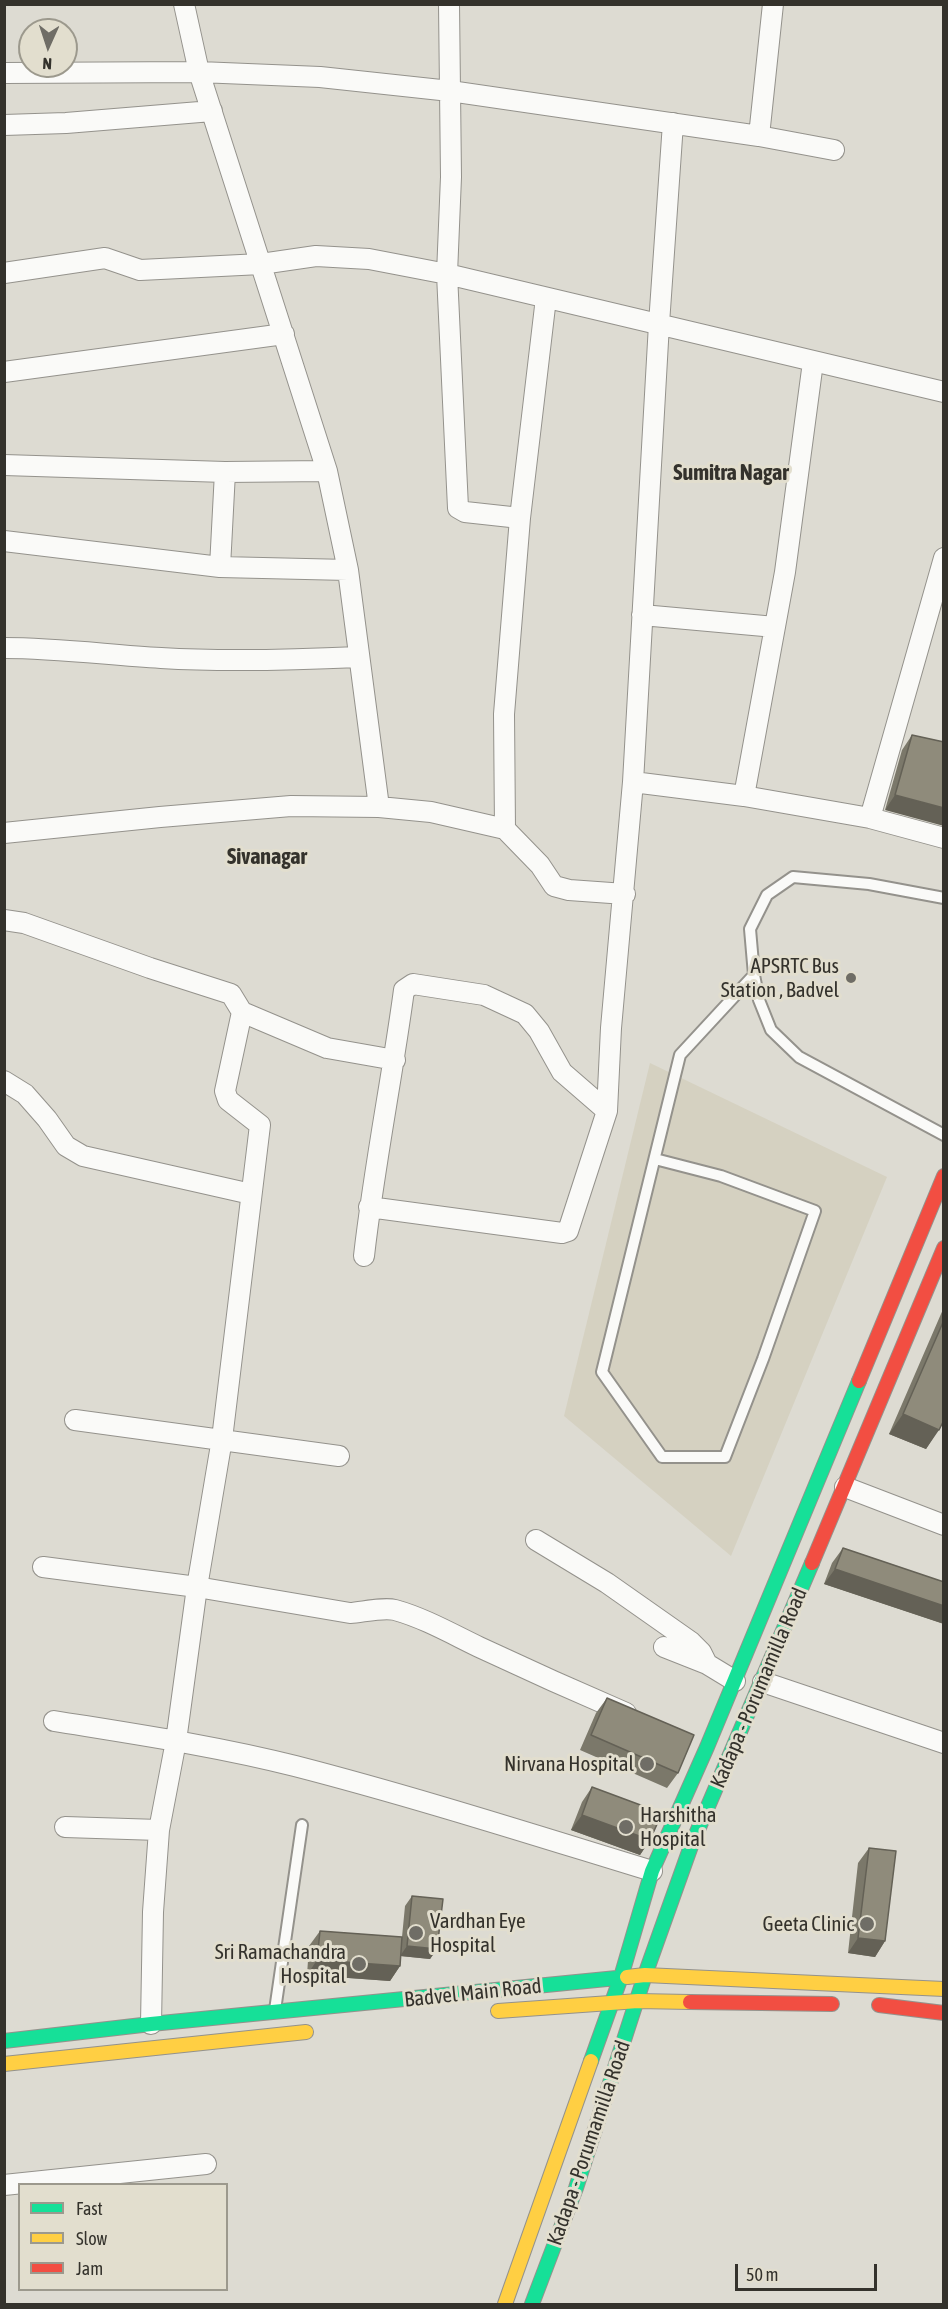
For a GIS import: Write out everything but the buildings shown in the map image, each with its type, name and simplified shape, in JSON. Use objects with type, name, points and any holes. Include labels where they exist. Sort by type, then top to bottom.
[{"type":"main road","points":[[505,2304],[621,1977],[652,1871],[735,1681],[944,1176]]},
{"type":"main road","name":"Kadapa - Porumamilla Road","points":[[532,2304],[576,2188],[645,1975],[691,1846],[763,1682],[944,1248]]},
{"type":"main road","name":"Badvel Main Road","points":[[4,2041],[151,2024],[645,1975],[944,1989]]},
{"type":"main road","name":"Badvel Main Road","points":[[479,2013],[638,2001],[841,2004]]},
{"type":"main road","points":[[865,2005],[944,2013]]},
{"type":"main road","points":[[4,2064],[325,2030]]},
{"type":"street","points":[[184,4],[199,72],[327,471],[348,570],[379,807]]},
{"type":"street","points":[[449,4],[451,177],[447,274],[458,508],[465,512],[520,518]]},
{"type":"street","points":[[759,136],[773,4]]},
{"type":"street","points":[[4,73],[199,72],[320,77],[450,91],[759,136],[834,150]]},
{"type":"street","points":[[4,125],[66,123],[212,111]]},
{"type":"street","points":[[369,1207],[562,1233],[568,1231],[607,1111],[611,1028],[625,894],[633,782],[673,123]]},
{"type":"street","points":[[4,273],[105,258],[140,270],[261,264],[316,256],[369,259],[447,274],[944,392]]},
{"type":"street","points":[[505,829],[504,714],[520,518],[546,298]]},
{"type":"street","points":[[4,372],[284,334]]},
{"type":"street","points":[[744,796],[785,573],[813,362]]},
{"type":"street","points":[[4,465],[225,472],[327,471]]},
{"type":"street","points":[[220,567],[225,472]]},
{"type":"street","points":[[4,541],[220,567],[348,570]]},
{"type":"street","points":[[870,818],[944,558]]},
{"type":"street","points":[[642,615],[775,627]]},
{"type":"street","points":[[4,648],[64,649],[161,658],[312,660],[359,657]]},
{"type":"street","points":[[633,782],[744,796],[870,818],[944,838]]},
{"type":"street","points":[[4,833],[291,806],[379,807],[430,812],[505,829],[540,865],[554,886],[569,890],[625,894]]},
{"type":"street","points":[[4,920],[24,922],[150,968],[231,994],[242,1012],[327,1048],[395,1060]]},
{"type":"street","points":[[364,1256],[369,1207],[395,1060],[404,990],[413,984],[484,995],[525,1014],[539,1030],[562,1072],[607,1111]]},
{"type":"street","points":[[151,2024],[153,1912],[159,1830],[176,1742],[197,1587],[222,1439],[260,1125],[228,1100],[225,1091],[242,1012]]},
{"type":"street","points":[[4,1081],[25,1094],[66,1146],[84,1156],[251,1194]]},
{"type":"street","points":[[75,1420],[339,1456]]},
{"type":"street","points":[[845,1487],[944,1525]]},
{"type":"street","points":[[536,1540],[607,1583],[691,1642],[707,1664]]},
{"type":"street","points":[[43,1567],[197,1587],[350,1613],[370,1612],[384,1608],[394,1609],[423,1620],[562,1686],[645,1721]]},
{"type":"street","points":[[664,1647],[707,1664],[735,1681]]},
{"type":"street","points":[[763,1682],[944,1743]]},
{"type":"street","points":[[54,1721],[176,1742],[293,1766],[418,1800],[652,1871]]},
{"type":"street","points":[[687,1739],[707,1747]]},
{"type":"street","points":[[65,1827],[159,1830]]},
{"type":"street","points":[[23,2183],[207,2164]]},
{"type":"lane","points":[[944,898],[869,884],[793,877],[767,895],[750,929],[754,975],[759,1000],[771,1030],[799,1057],[944,1135]]},
{"type":"lane","points":[[656,1159],[721,1176],[814,1211],[763,1359],[725,1457],[662,1456],[602,1372],[680,1055],[754,975]]},
{"type":"lane","points":[[275,2013],[302,1825]]},
{"type":"shaded area","points":[[650,1063],[887,1177],[731,1556],[564,1416]]},
{"type":"traffic: fast","points":[[591,2061],[621,1977],[652,1871],[707,1747],[859,1381]]},
{"type":"traffic: fast","points":[[532,2304],[576,2188],[645,1975],[691,1846],[812,1563]]},
{"type":"traffic: fast","points":[[4,2041],[151,2024],[627,1977]]},
{"type":"traffic: slow","points":[[627,1977],[645,1975],[944,1989]]},
{"type":"traffic: slow","points":[[498,2011],[638,2001],[690,2002]]},
{"type":"traffic: slow","points":[[4,2064],[306,2032]]},
{"type":"traffic: slow","points":[[505,2304],[591,2061]]},
{"type":"traffic: jam","points":[[859,1381],[944,1176]]},
{"type":"traffic: jam","points":[[812,1563],[944,1248]]},
{"type":"traffic: jam","points":[[690,2002],[832,2004]]},
{"type":"traffic: jam","points":[[879,2005],[944,2013]]},
{"type":"place","name":"APSRTC Bus Station , Badvel","points":[[851,978]]},
{"type":"place","name":"Nirvana Hospital","points":[[647,1764]]},
{"type":"place","name":"Harshitha Hospital","points":[[626,1827]]},
{"type":"place","name":"Geeta Clinic","points":[[867,1924]]},
{"type":"place","name":"Vardhan Eye Hospital","points":[[416,1933]]},
{"type":"place","name":"Sri Ramachandra Hospital","points":[[359,1964]]},
{"type":"district","name":"Sumitra Nagar","points":[[731,473]]},
{"type":"district","name":"Sivanagar","points":[[267,857]]}]
